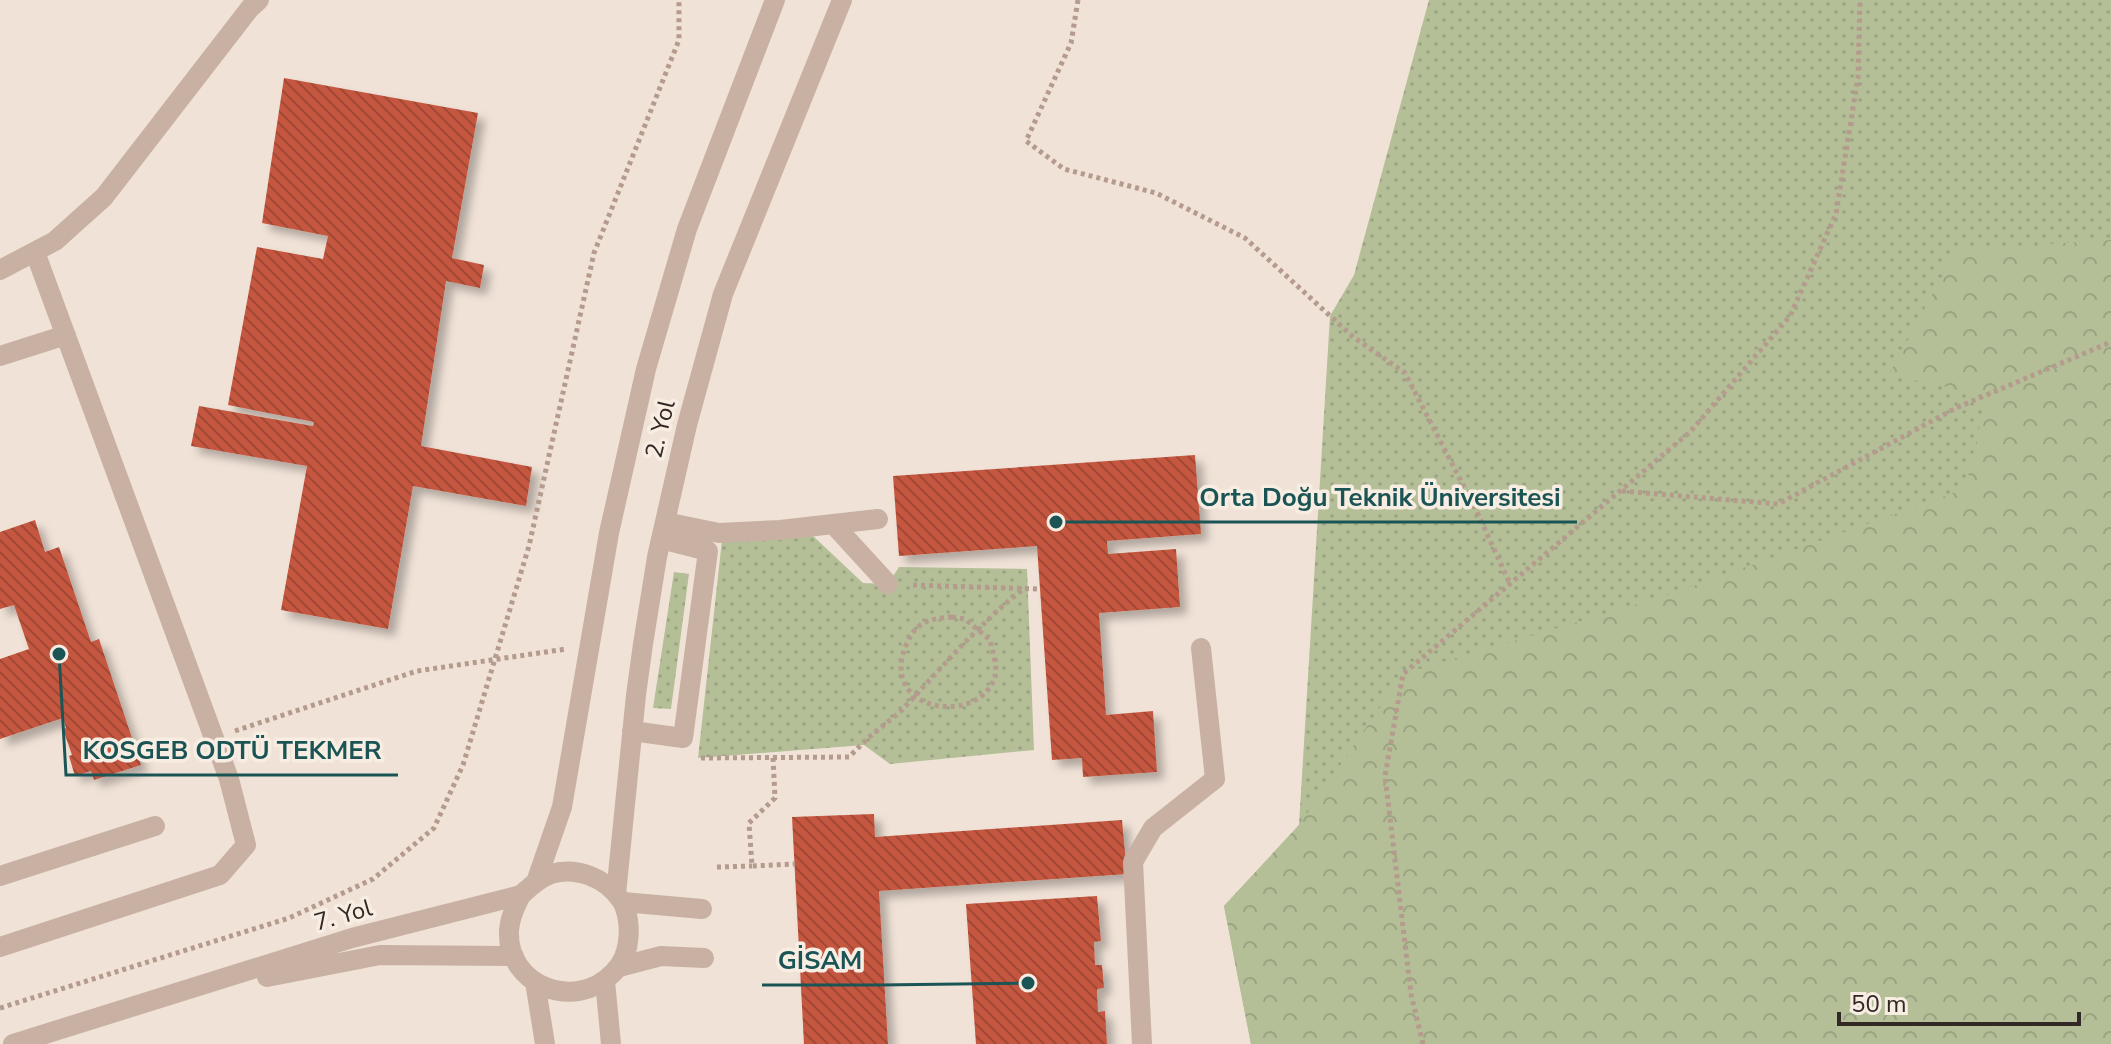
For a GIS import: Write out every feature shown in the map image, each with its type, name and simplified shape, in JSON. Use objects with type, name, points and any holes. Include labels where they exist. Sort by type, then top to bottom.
[{"type":"street","points":[[0,270],[55,241],[104,197],[233,29],[259,0]]},
{"type":"street","name":"2. Yol","points":[[514,956],[509,932],[512,913],[529,889],[562,807],[609,533],[646,369],[687,229],[775,0]]},
{"type":"street","name":"2. Yol","points":[[611,1044],[612,974],[628,949],[630,930],[619,898],[632,731],[663,530],[687,425],[723,294],[842,0]]},
{"type":"street","points":[[0,947],[220,875],[246,845],[229,779],[35,252]]},
{"type":"street","points":[[0,356],[66,335]]},
{"type":"street","points":[[663,530],[719,533],[878,519]]},
{"type":"street","points":[[834,525],[888,584]]},
{"type":"street","points":[[632,731],[683,738],[708,551],[663,530]]},
{"type":"street","points":[[1142,1044],[1133,862],[1153,828],[1215,779],[1201,648]]},
{"type":"street","points":[[0,876],[155,826]]},
{"type":"street","points":[[529,889],[552,874],[587,874],[603,882],[619,898],[702,909]]},
{"type":"street","name":"7. Yol","points":[[13,1044],[352,938],[529,889]]},
{"type":"street","name":"7. Yol","points":[[180,993],[380,955],[514,956]]},
{"type":"street","points":[[514,956],[521,969],[535,982],[551,990],[570,993],[589,990],[612,974],[661,956],[704,958]]},
{"type":"street","points":[[535,982],[545,1044]]},
{"type":"path","points":[[0,1008],[289,918],[373,879],[434,828],[463,765],[529,546],[594,253],[679,40],[679,0]]},
{"type":"path","points":[[1078,0],[1071,43],[1026,141],[1064,169],[1156,193],[1245,238],[1352,336],[1405,373],[1477,512],[1510,584]]},
{"type":"path","points":[[1423,1044],[1411,994],[1385,776],[1403,674],[1690,432],[1790,316],[1836,214],[1858,77],[1860,0]]},
{"type":"path","points":[[1621,490],[1778,504],[1956,408],[2111,342]]},
{"type":"path","points":[[888,584],[1040,589]]},
{"type":"path","points":[[683,738],[698,758],[849,757],[900,712],[978,629],[1023,589]]},
{"type":"path","points":[[952,617],[965,619],[978,629],[990,640],[994,662],[995,676],[983,696],[963,706],[925,703],[914,696],[904,680],[900,663],[917,626],[934,619],[952,617]]},
{"type":"path","points":[[214,738],[417,671],[591,645]]},
{"type":"path","points":[[752,866],[749,823],[775,798],[773,758]]},
{"type":"path","points":[[717,867],[795,864]]},
{"type":"green space","points":[[1429,0],[2111,0],[2111,1044],[1251,1044],[1224,906],[1299,825],[1330,316],[1354,275]]},
{"type":"green space","points":[[2111,240],[2111,1044],[1251,1044],[1224,906],[1299,825],[1403,674],[1668,595],[1965,489],[1987,395],[1889,375],[1956,250]]},
{"type":"green space","points":[[812,535],[863,583],[888,584],[899,567],[1027,569],[1034,750],[890,764],[864,745],[698,758],[722,540]]},
{"type":"green space","points":[[674,572],[689,574],[671,709],[653,708]]},
{"type":"building","points":[[284,78],[478,113],[452,258],[484,265],[480,288],[446,281],[421,446],[532,467],[526,506],[413,486],[388,629],[281,610],[307,466],[191,446],[199,406],[313,426],[314,422],[228,405],[257,247],[323,259],[328,236],[262,223]]},
{"type":"building","points":[[1195,455],[1201,534],[1107,541],[1108,554],[1176,549],[1180,607],[1099,613],[1106,715],[1153,711],[1157,772],[1083,777],[1082,758],[1052,760],[1037,546],[899,556],[893,476]]},
{"type":"building","points":[[35,520],[45,552],[59,547],[91,642],[99,639],[141,765],[94,780],[91,771],[75,776],[63,718],[0,739],[0,659],[29,649],[14,605],[0,609],[0,532]]},
{"type":"building","points":[[874,814],[875,837],[1122,820],[1127,874],[879,891],[888,1044],[804,1044],[792,817]]},
{"type":"building","points":[[1097,896],[1101,941],[1094,942],[1095,965],[1102,965],[1104,988],[1097,989],[1098,1012],[1105,1011],[1107,1044],[976,1044],[966,904]]},
{"type":"place","name":"Orta Doğu Teknik Üniversitesi","points":[[1056,522]]},
{"type":"place","name":"KOSGEB ODTÜ TEKMER","points":[[59,654]]},
{"type":"place","name":"GİSAM","points":[[1028,983]]}]
